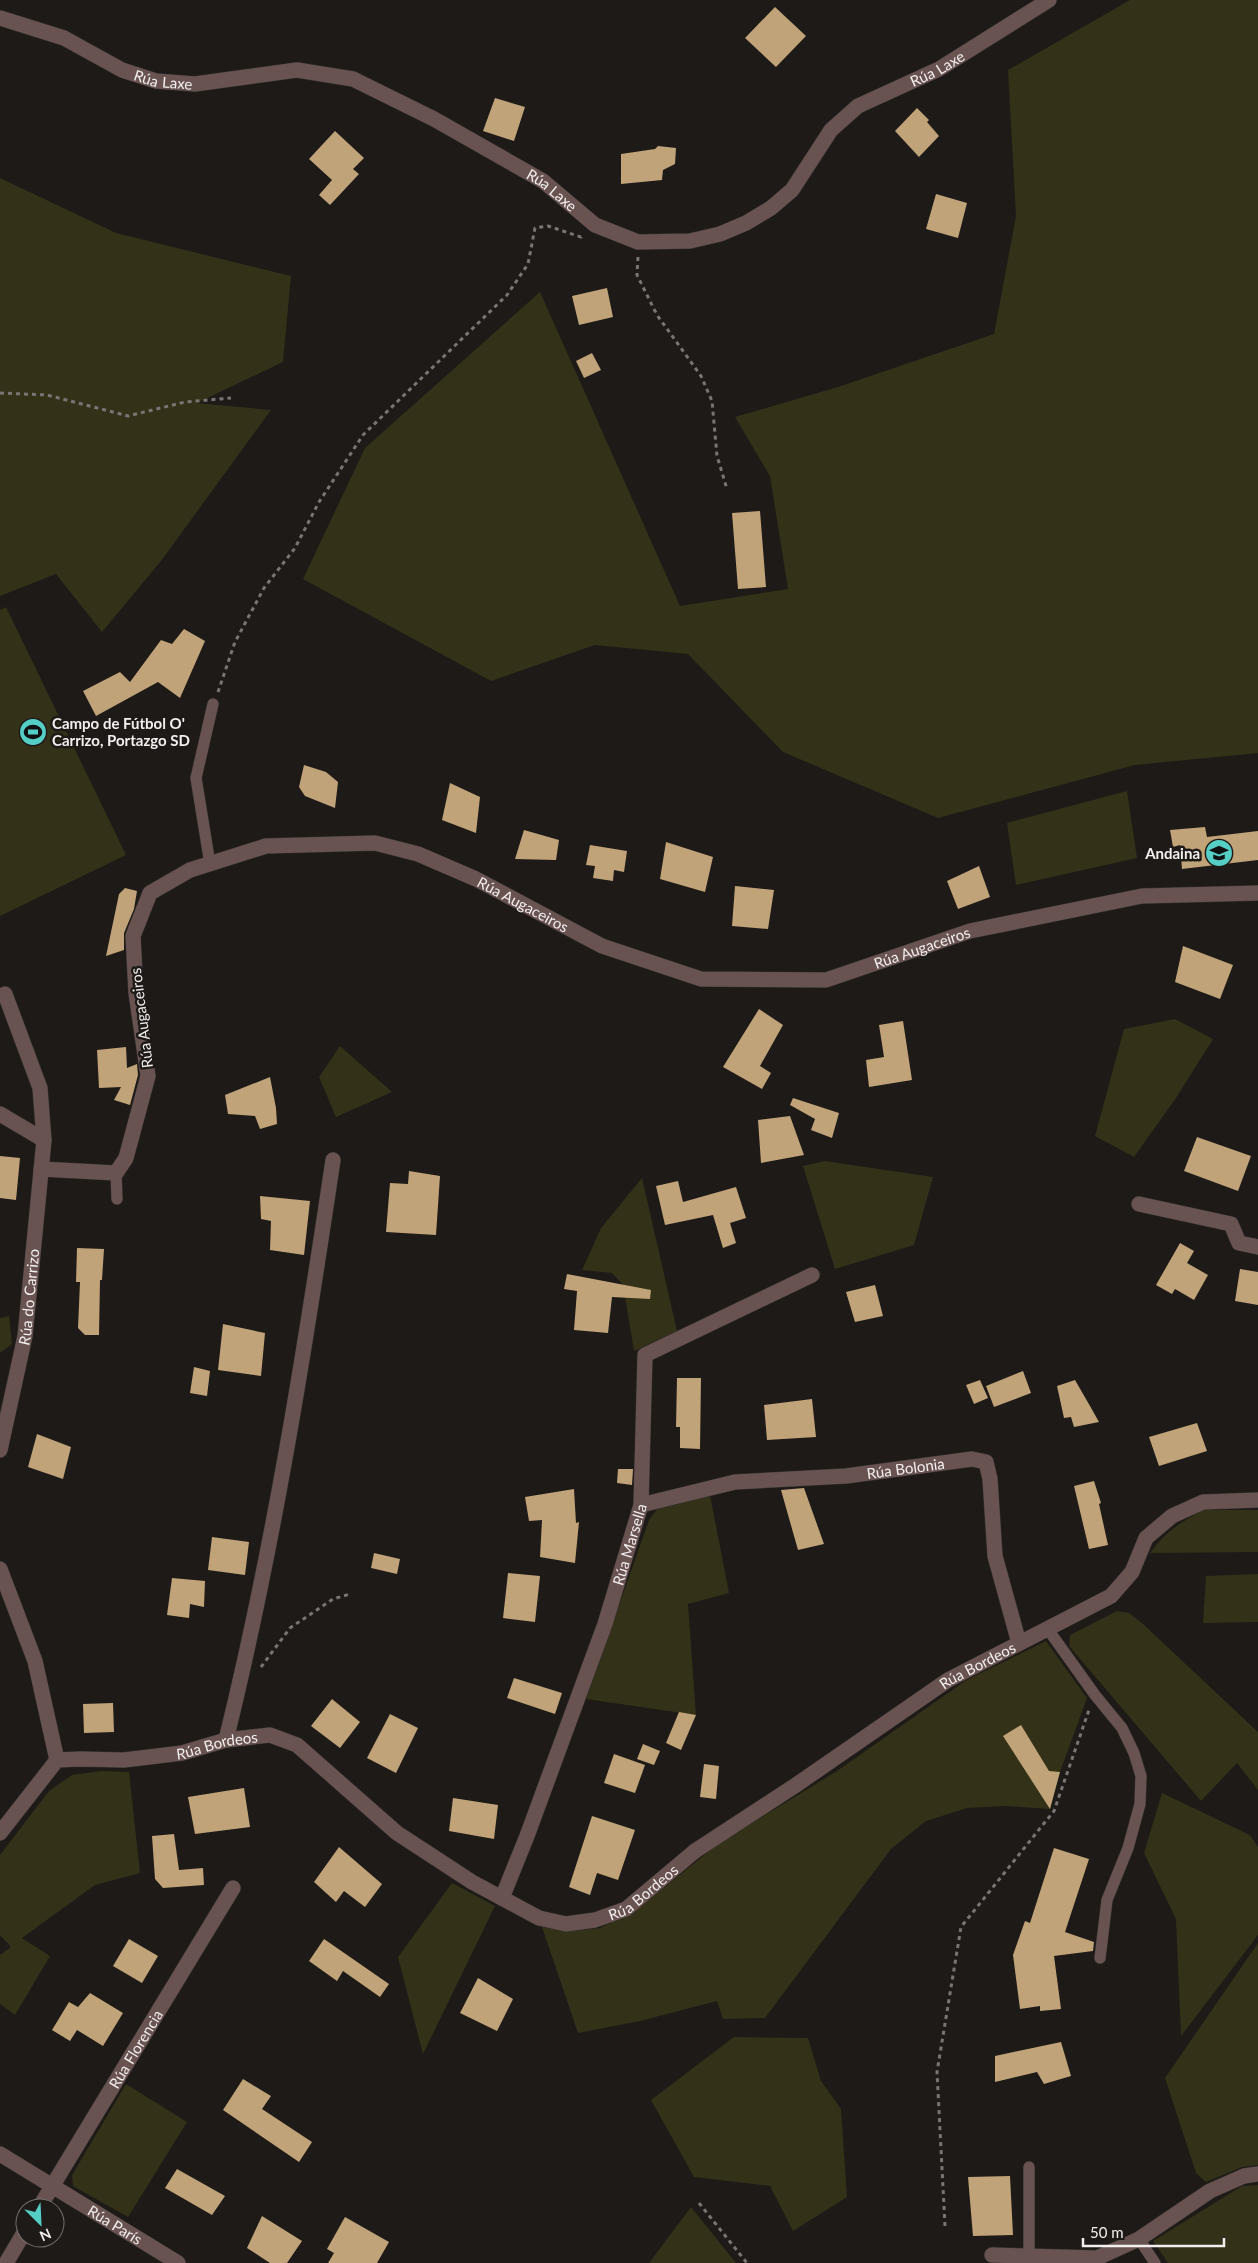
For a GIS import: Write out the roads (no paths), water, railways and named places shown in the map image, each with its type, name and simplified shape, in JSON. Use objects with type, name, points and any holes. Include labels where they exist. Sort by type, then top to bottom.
[{"type":"street","name":"Rúa Laxe","points":[[0,18],[64,38],[122,70],[156,81],[194,84],[296,70],[353,79],[434,119],[543,181],[595,225],[638,242],[690,241],[720,234],[746,223],[772,208],[792,190],[831,130],[858,106],[939,69],[1049,0]]},
{"type":"street","name":"Rúa Augaceiros","points":[[116,1173],[126,1158],[148,1076],[136,993],[133,936],[150,893],[190,870],[266,846],[375,843],[418,854],[476,879],[602,946],[701,980],[826,980],[970,931],[1142,896],[1258,893]]},
{"type":"street","name":"Rúa do Carrizo","points":[[0,1450],[25,1336],[44,1140],[40,1088],[4,994]]},
{"type":"street","points":[[0,1114],[44,1140]]},
{"type":"street","points":[[226,1740],[275,1521],[306,1340],[333,1160]]},
{"type":"street","points":[[41,1169],[116,1173]]},
{"type":"street","points":[[1139,1204],[1231,1224],[1239,1243],[1258,1247]]},
{"type":"street","name":"Rúa Marsella","points":[[502,1898],[527,1836],[605,1624],[641,1505],[645,1355],[812,1275]]},
{"type":"street","name":"Rúa Bolonia","points":[[641,1505],[735,1482],[846,1476],[972,1459],[986,1462],[990,1479],[995,1556],[1018,1643]]},
{"type":"street","name":"Rúa Bordeos","points":[[57,1760],[124,1760],[182,1754],[226,1740],[270,1735],[296,1745],[397,1833],[472,1882],[539,1918],[566,1924],[595,1920],[626,1909],[695,1851],[796,1785],[948,1680],[1112,1596],[1132,1572],[1146,1538],[1172,1516],[1203,1502],[1258,1500]]},
{"type":"street","points":[[0,1569],[34,1661],[57,1760],[0,1833]]},
{"type":"street","name":"Rúa Florencia","points":[[44,2198],[233,1888]]},
{"type":"street","name":"Rúa París","points":[[0,2154],[178,2263]]},
{"type":"street","points":[[992,2255],[1097,2260],[1139,2239],[1210,2191],[1244,2176],[1258,2174]]},
{"type":"street","points":[[6,2263],[15,2248]]},
{"type":"lane","points":[[210,864],[196,778],[213,704]]},
{"type":"lane","points":[[116,1173],[117,1199]]},
{"type":"lane","points":[[1047,1628],[1095,1695],[1122,1728],[1134,1753],[1141,1776],[1137,1813],[1128,1848],[1108,1900],[1100,1958]]},
{"type":"lane","points":[[1029,2167],[1029,2256]]},
{"type":"lane","points":[[1139,2239],[1155,2263]]},
{"type":"place","name":"Campo de Fútbol O' Carrizo, Portazgo SD","points":[[33,732]]},
{"type":"place","name":"Andaina","points":[[1219,853]]}]
